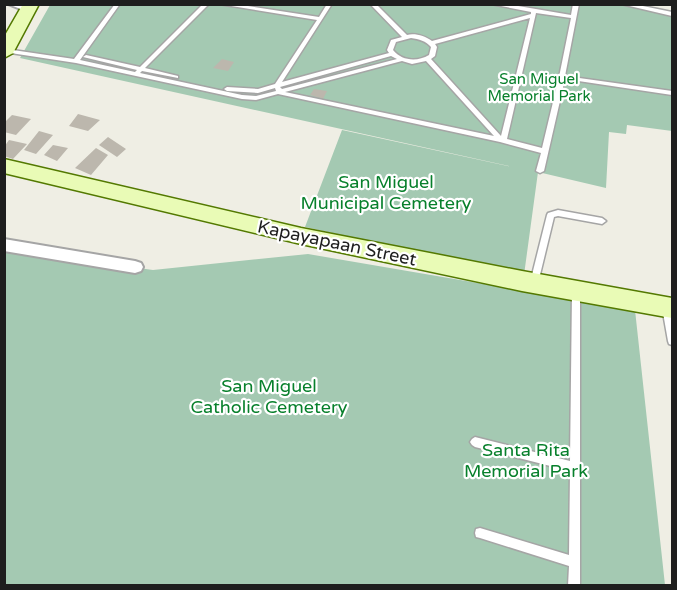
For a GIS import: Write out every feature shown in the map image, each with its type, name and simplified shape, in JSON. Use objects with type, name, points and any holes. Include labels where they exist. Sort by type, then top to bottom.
[{"type":"street","points":[[6,50],[24,6]]},
{"type":"street","name":"Kapayapaan Street","points":[[4,166],[301,236],[534,283],[669,307]]},
{"type":"street","points":[[4,244],[135,267]]},
{"type":"lane","points":[[78,58],[118,4]]},
{"type":"lane","points":[[138,72],[207,4]]},
{"type":"lane","points":[[278,90],[330,4]]},
{"type":"lane","points":[[372,4],[405,37]]},
{"type":"lane","points":[[493,4],[534,13],[573,17]]},
{"type":"lane","points":[[540,171],[576,4]]},
{"type":"lane","points":[[623,4],[672,14]]},
{"type":"lane","points":[[224,5],[320,20]]},
{"type":"lane","points":[[432,43],[534,13]]},
{"type":"lane","points":[[502,140],[534,13]]},
{"type":"lane","points":[[405,37],[423,38],[432,43],[435,52],[428,59],[410,62],[401,60],[392,54],[391,45],[405,37]]},
{"type":"lane","points":[[6,50],[78,58],[242,98],[256,98],[392,54]]},
{"type":"lane","points":[[428,59],[502,140]]},
{"type":"lane","points":[[278,90],[401,60]]},
{"type":"lane","points":[[562,76],[672,93]]},
{"type":"lane","points":[[278,90],[543,151]]},
{"type":"lane","points":[[534,283],[551,215],[558,213],[602,221]]},
{"type":"lane","points":[[574,585],[576,290]]},
{"type":"lane","points":[[669,307],[672,341]]},
{"type":"lane","points":[[475,442],[575,467]]},
{"type":"lane","points":[[480,533],[574,562]]},
{"type":"green space","name":"San Miguel Memorial Park","points":[[50,5],[637,5],[672,11],[672,131],[627,125],[626,134],[609,132],[606,188],[538,172],[524,275],[305,227],[342,130],[531,171],[20,58]]},
{"type":"green space","points":[[5,250],[153,270],[308,254],[635,310],[665,585],[5,586]]},
{"type":"building","points":[[222,59],[234,62],[228,71],[213,68]]},
{"type":"building","points":[[314,89],[327,91],[323,99],[310,95]]},
{"type":"building","points":[[78,114],[100,120],[88,131],[69,126]]},
{"type":"building","points":[[12,115],[31,119],[16,135],[4,132],[4,123]]},
{"type":"building","points":[[39,131],[53,135],[36,154],[24,150]]},
{"type":"building","points":[[108,137],[126,149],[117,157],[99,145]]},
{"type":"building","points":[[9,140],[27,144],[13,159],[4,156],[4,147]]},
{"type":"building","points":[[53,145],[68,148],[57,161],[44,155]]},
{"type":"building","points":[[96,148],[108,155],[91,175],[75,168]]},
{"type":"park label","name":"San Miguel Municipal Cemetery","points":[[386,192]]},
{"type":"park label","name":"San Miguel Catholic Cemetery","points":[[269,396]]},
{"type":"park label","name":"Santa Rita Memorial Park","points":[[526,460]]}]
